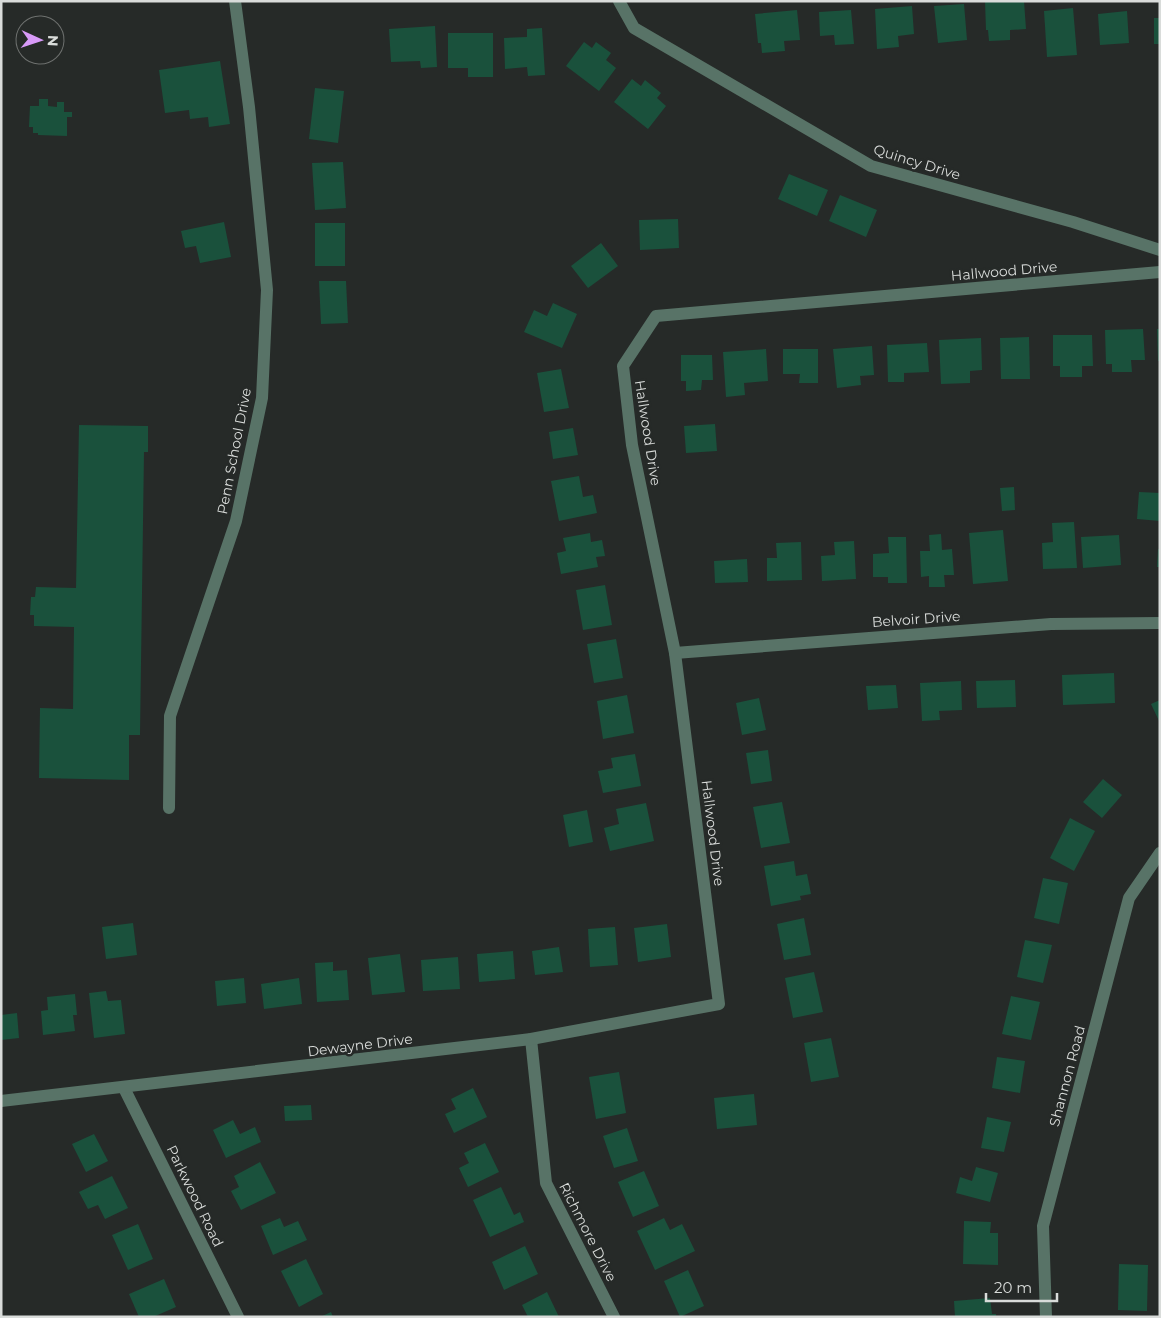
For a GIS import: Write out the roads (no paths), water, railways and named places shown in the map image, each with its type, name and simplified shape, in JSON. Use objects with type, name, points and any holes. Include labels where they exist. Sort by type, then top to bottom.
[{"type":"street","name":"Penn School Drive","points":[[168,808],[170,716],[236,521],[262,398],[267,290],[249,107],[235,1]]},
{"type":"street","name":"Quincy Drive","points":[[619,1],[634,28],[871,166],[1073,222],[1160,250]]},
{"type":"street","name":"Hallwood Drive","points":[[720,1004],[675,653],[632,445],[623,366],[656,316],[1160,272]]},
{"type":"street","name":"Belvoir Drive","points":[[675,653],[1051,624],[1160,623]]},
{"type":"street","name":"Shannon Road","points":[[1046,1317],[1044,1226],[1129,898],[1160,853]]},
{"type":"street","name":"Dewayne Drive","points":[[1,1101],[532,1039],[720,1004]]},
{"type":"street","name":"Richmore Drive","points":[[532,1039],[546,1183],[614,1317]]},
{"type":"street","name":"Parkwood Road","points":[[124,1088],[238,1317]]}]
